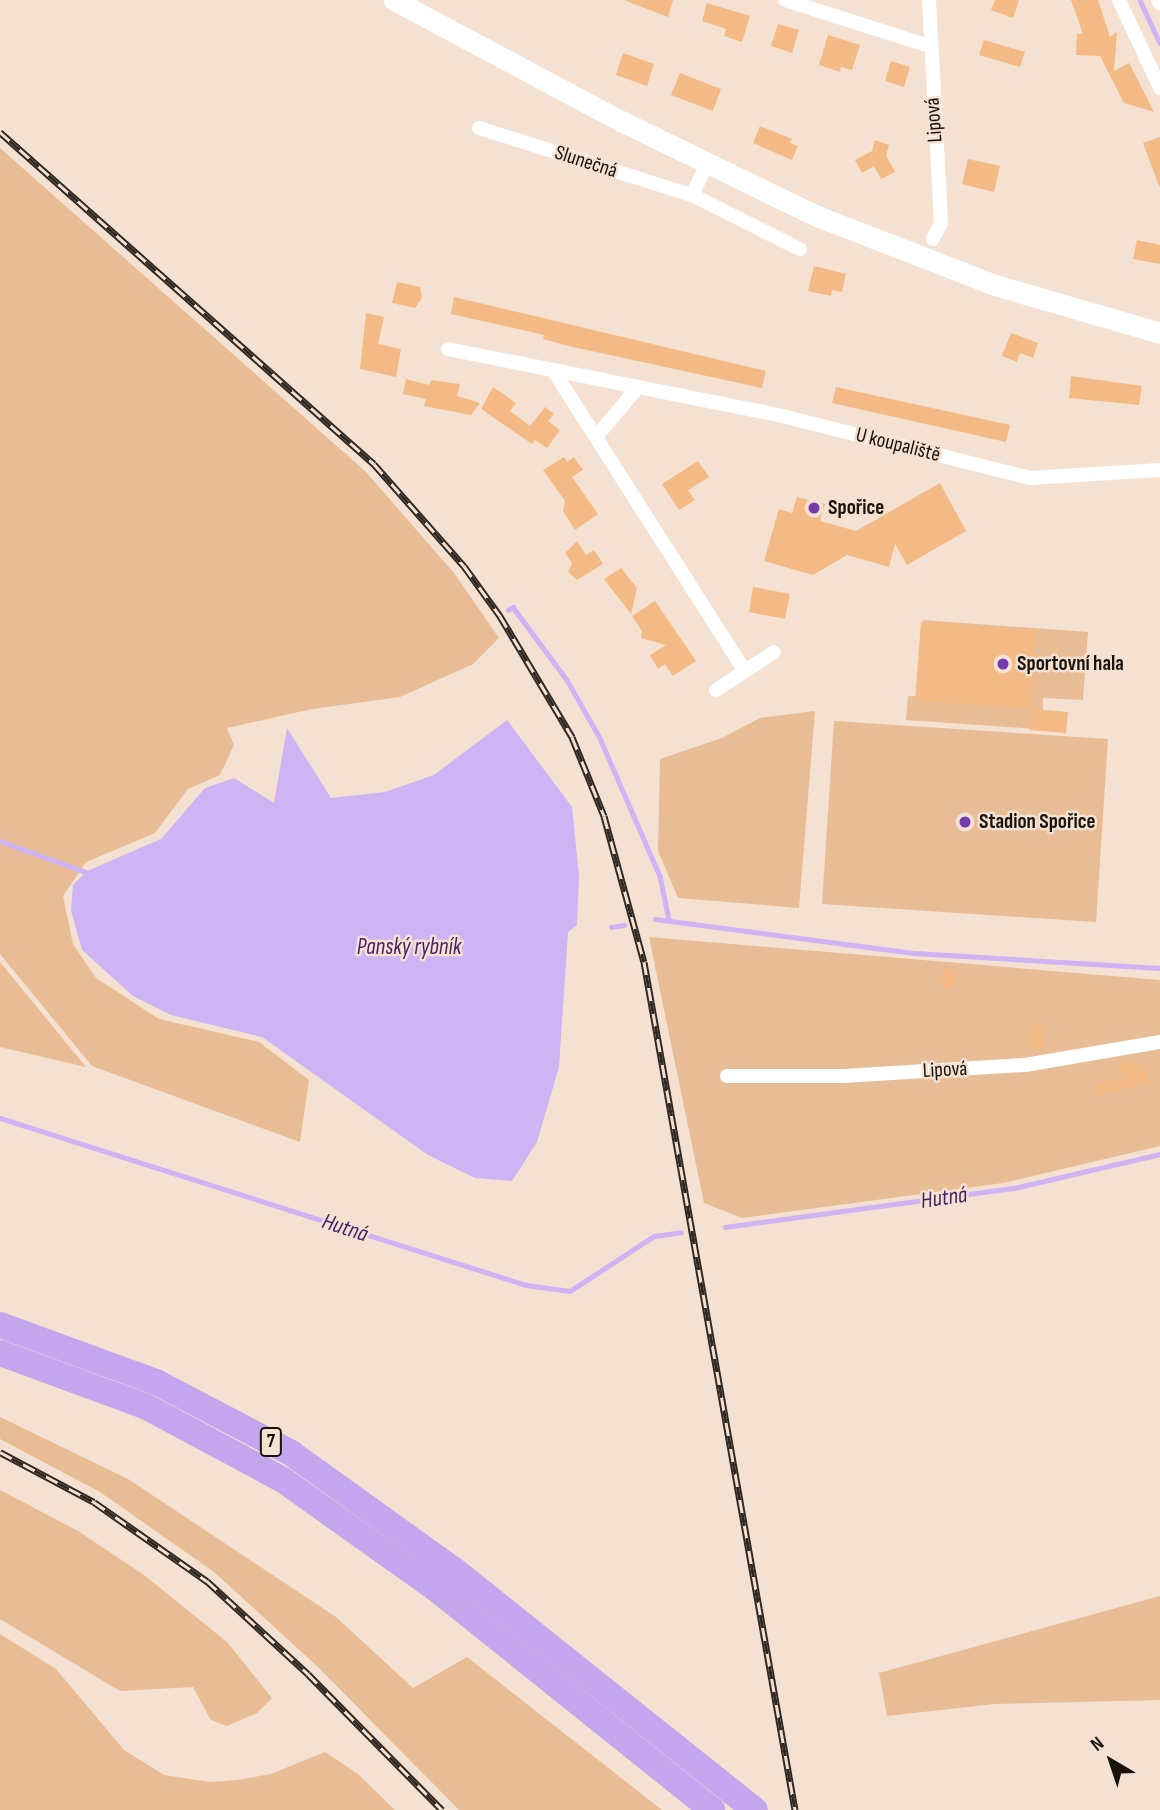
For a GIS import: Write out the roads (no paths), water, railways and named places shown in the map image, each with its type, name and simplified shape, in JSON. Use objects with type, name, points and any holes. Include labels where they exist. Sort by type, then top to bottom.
[{"type":"highway","name":"7","points":[[0,1325],[156,1382],[292,1453],[454,1570],[749,1805]]},
{"type":"highway","name":"7","points":[[0,1353],[145,1406],[283,1480],[439,1591],[712,1810]]},
{"type":"street","points":[[394,0],[707,164],[817,216],[995,285],[1160,333]]},
{"type":"street","points":[[785,0],[929,46]]},
{"type":"street","name":"Lipová","points":[[929,0],[929,46],[941,223],[933,239]]},
{"type":"street","points":[[1119,0],[1160,88]]},
{"type":"street","name":"Slunečná","points":[[480,128],[692,195],[800,249]]},
{"type":"street","points":[[692,195],[707,164]]},
{"type":"street","name":"U koupaliště","points":[[448,349],[782,416],[1030,478],[1160,470]]},
{"type":"street","points":[[553,370],[745,671]]},
{"type":"street","points":[[596,437],[638,387]]},
{"type":"street","points":[[716,690],[774,652]]},
{"type":"street","name":"Lipová","points":[[727,1076],[844,1076],[1026,1065],[1160,1042]]},
{"type":"water","name":"Panský rybník","points":[[507,720],[572,807],[579,876],[577,925],[568,932],[559,1067],[537,1142],[512,1181],[475,1178],[428,1155],[262,1037],[171,1015],[133,996],[82,950],[71,910],[73,885],[87,871],[161,839],[205,788],[234,778],[274,803],[287,728],[331,798],[385,792],[434,775]]},
{"type":"waterway","points":[[1140,0],[1160,43]]},
{"type":"waterway","points":[[508,610],[513,607],[567,680],[599,736],[660,876],[669,920]]},
{"type":"waterway","points":[[0,841],[91,874]]},
{"type":"waterway","points":[[655,919],[915,953],[1160,968]]},
{"type":"waterway","points":[[611,927],[624,925]]},
{"type":"waterway","name":"Hutná","points":[[0,1118],[526,1285],[570,1291],[654,1236],[681,1232]]},
{"type":"waterway","name":"Hutná","points":[[725,1227],[1014,1188],[1160,1154]]},
{"type":"railway","points":[[0,132],[374,464],[464,566],[500,616],[572,737],[604,816],[644,962],[795,1810]]},
{"type":"railway","points":[[0,1452],[94,1502],[207,1581],[308,1674],[442,1810]]},
{"type":"place","name":"Spořice","points":[[814,508]]},
{"type":"place","name":"Sportovní hala","points":[[1003,664]]},
{"type":"place","name":"Stadion Spořice","points":[[965,822]]}]
